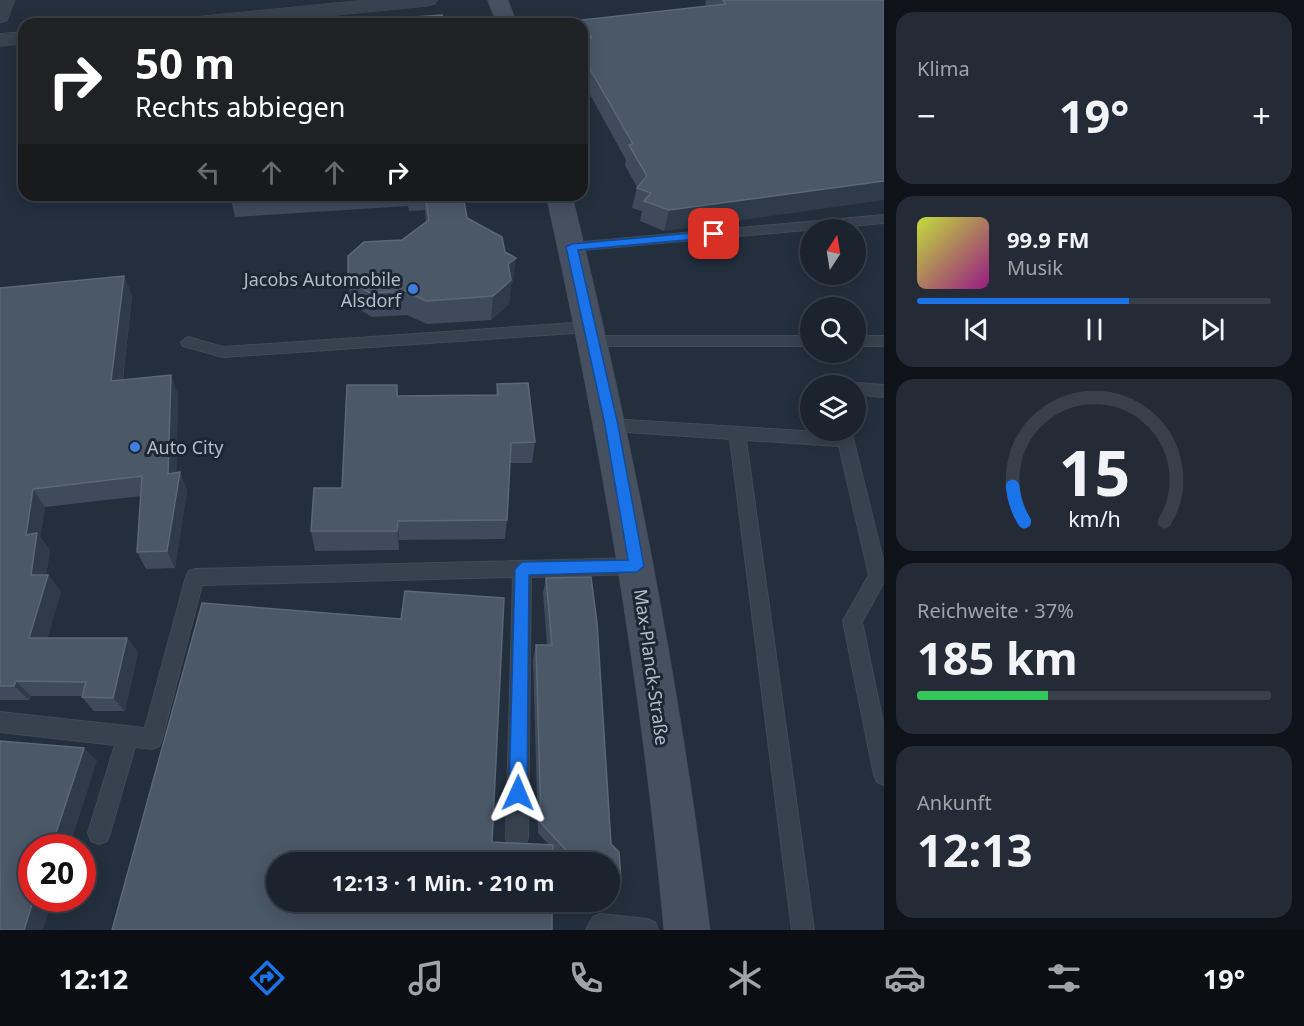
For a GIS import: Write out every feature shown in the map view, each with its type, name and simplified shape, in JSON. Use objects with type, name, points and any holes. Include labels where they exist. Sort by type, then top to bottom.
[{"type":"street","points":[[0,17],[5,0]]},
{"type":"street","points":[[245,18],[428,0]]},
{"type":"street","points":[[498,0],[505,18]]},
{"type":"street","points":[[0,40],[18,38]]},
{"type":"street","name":"Max-Planck-Straße","points":[[560,201],[592,334],[637,566],[680,861],[687,930]]},
{"type":"lane","points":[[572,247],[884,219]]},
{"type":"lane","points":[[188,342],[223,352],[592,334],[800,341]]},
{"type":"lane","points":[[866,340],[884,340]]},
{"type":"lane","points":[[866,390],[884,391]]},
{"type":"lane","points":[[611,425],[737,433],[800,434]]},
{"type":"lane","points":[[737,433],[803,930]]},
{"type":"lane","points":[[845,441],[878,576],[852,621],[884,775]]},
{"type":"lane","points":[[0,722],[152,738],[195,577],[637,566]]},
{"type":"lane","points":[[517,838],[522,569]]},
{"type":"lane","points":[[99,833],[129,736]]},
{"type":"lane","points":[[597,930],[601,925],[647,930]]},
{"type":"building","points":[[723,0],[884,0],[884,181],[669,210],[644,201],[651,193],[637,188],[647,176],[629,145],[633,144],[588,65],[588,38],[592,38],[588,31],[588,19],[726,4]]},
{"type":"building","points":[[442,15],[443,18],[400,18]]},
{"type":"building","points":[[426,201],[464,201],[467,218],[502,237],[505,252],[516,258],[508,264],[511,280],[493,296],[426,301],[406,291],[370,293],[348,280],[348,256],[364,242],[402,240],[429,220]]},
{"type":"building","points":[[124,276],[111,381],[171,375],[168,474],[180,472],[167,551],[137,552],[142,476],[33,489],[26,535],[37,533],[31,575],[48,575],[29,638],[127,638],[113,698],[82,697],[86,682],[16,681],[14,686],[0,686],[0,288]]},
{"type":"building","points":[[528,383],[535,442],[511,443],[507,520],[398,521],[397,531],[311,531],[314,488],[342,488],[347,385],[397,385],[397,396],[498,395],[497,384]]},
{"type":"building","points":[[591,577],[597,623],[611,844],[619,852],[568,852],[541,823],[536,645],[552,645],[546,578]]},
{"type":"building","points":[[405,591],[504,598],[492,842],[553,845],[553,852],[266,852],[266,912],[552,912],[552,930],[112,930],[202,603],[401,619]]},
{"type":"building","points":[[0,741],[84,748],[56,834],[18,834],[18,912],[30,912],[24,930],[0,930]]},
{"type":"place","name":"Jacobs Automobile Alsdorf","points":[[413,289]]},
{"type":"place","name":"Auto City","points":[[135,447]]},
{"type":"route","points":[[518,793],[522,569],[637,566],[594,341],[572,247],[714,234]]}]
